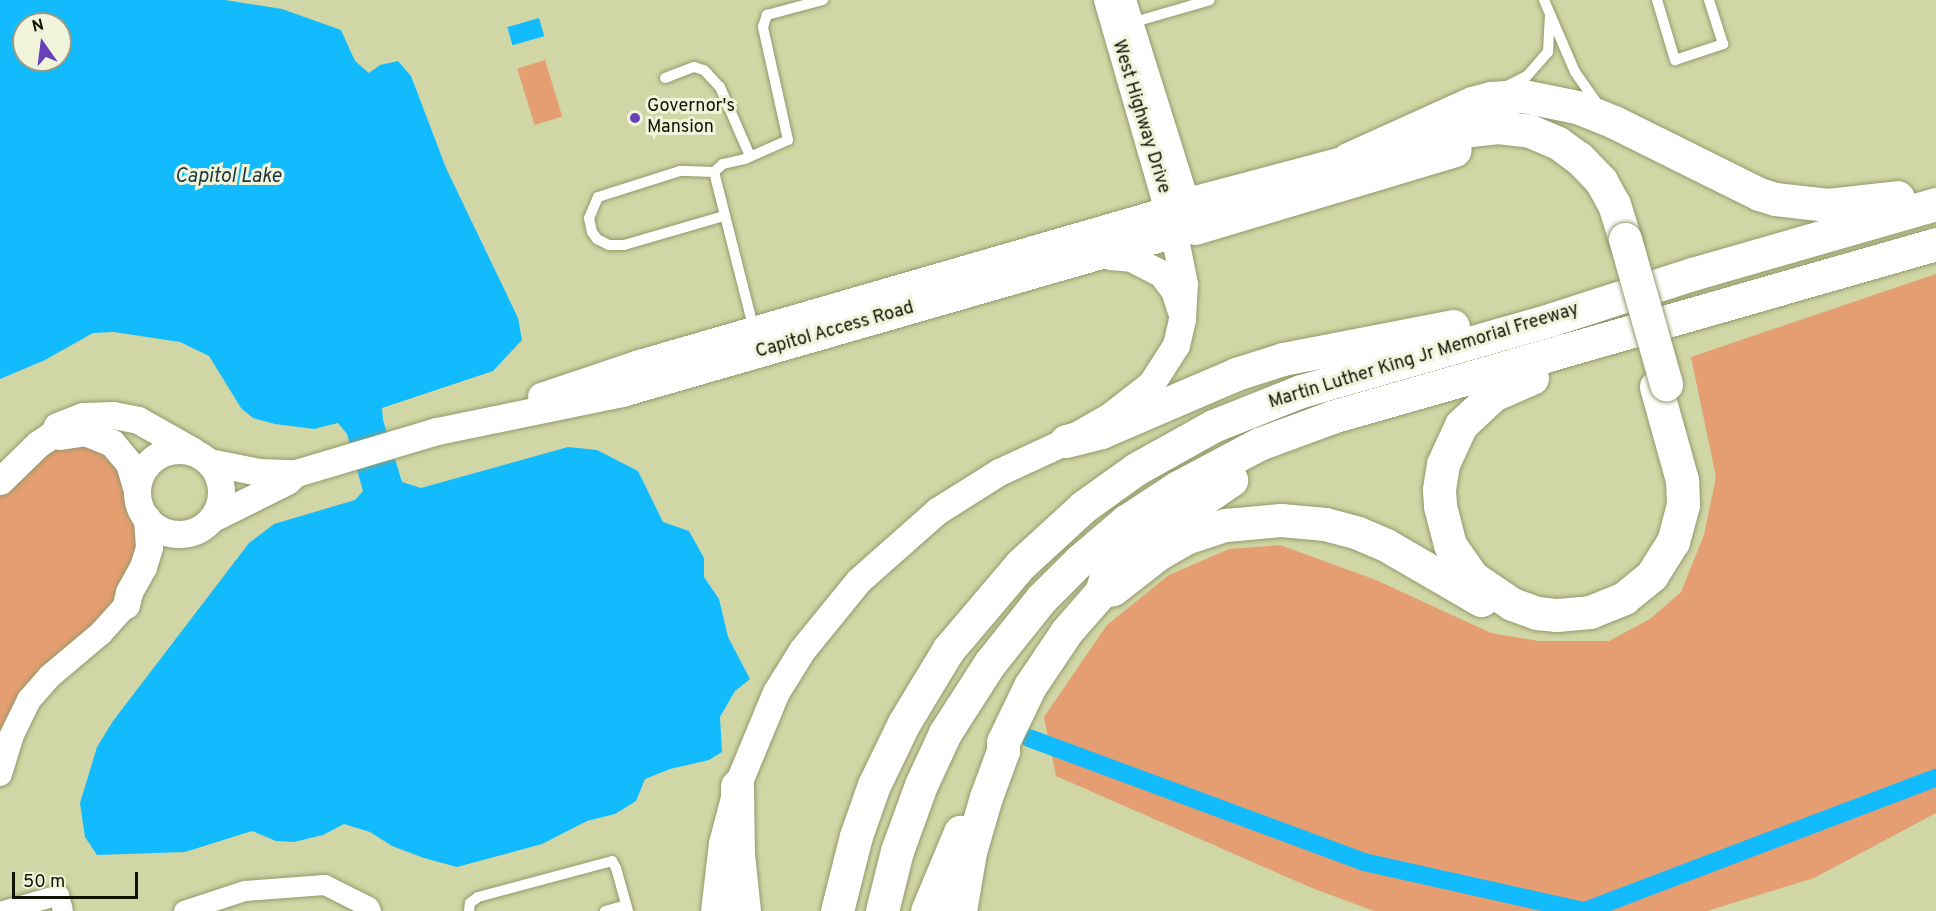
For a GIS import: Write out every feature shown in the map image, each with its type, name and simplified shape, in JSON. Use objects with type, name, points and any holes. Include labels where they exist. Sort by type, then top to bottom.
[{"type":"highway","points":[[1181,219],[1348,159],[1455,110],[1491,98],[1523,96],[1577,107],[1614,122],[1759,194],[1792,203],[1851,204],[1936,193]]},
{"type":"highway","points":[[1348,159],[1377,155],[1483,128],[1530,131],[1569,150],[1592,169],[1614,204],[1620,241],[1661,385],[1679,465],[1683,505],[1673,542],[1659,566],[1643,584],[1624,598],[1582,614],[1537,613],[1512,604],[1472,577],[1457,556],[1446,534],[1439,490],[1451,444],[1461,426],[1481,404],[1523,381],[1628,351],[1788,287]]},
{"type":"highway","points":[[1181,219],[1468,146],[1502,142],[1538,148],[1576,170],[1603,205],[1620,241]]},
{"type":"highway","name":"Martin Luther King Jr Memorial Freeway","points":[[837,911],[856,836],[874,785],[904,723],[932,675],[977,614],[1014,572],[1064,524],[1110,487],[1181,442],[1264,404],[1301,391],[1553,319],[1692,274],[1936,204]]},
{"type":"highway","name":"Martin Luther King Jr Memorial Freeway","points":[[882,911],[903,831],[945,733],[990,663],[1041,600],[1104,539],[1178,487],[1259,444],[1332,417],[1936,244]]},
{"type":"highway","points":[[1066,441],[1101,432],[1226,378],[1283,358],[1411,336],[1692,274]]},
{"type":"highway","points":[[1101,592],[1113,589],[1158,554],[1197,534],[1245,522],[1281,520],[1315,523],[1358,533],[1386,545],[1499,610],[1526,621],[1568,626],[1613,617],[1634,606],[1661,582],[1681,551],[1691,521],[1694,500],[1693,477],[1661,385]]},
{"type":"highway","points":[[960,911],[970,852],[986,797],[1003,751],[1003,742],[1021,702],[1050,655],[1101,592],[1105,580],[1171,521],[1227,482],[1332,417]]},
{"type":"highway","points":[[927,911],[995,748],[1003,742]]},
{"type":"highway","points":[[737,786],[738,854],[744,911]]},
{"type":"main road","name":"Capitol Access Road","points":[[213,518],[287,481],[296,473],[473,423],[601,375],[757,341],[1097,256],[1181,219]]},
{"type":"main road","name":"Capitol Access Road","points":[[757,341],[1181,219]]},
{"type":"main road","points":[[714,911],[722,843],[737,786],[761,723],[788,670],[824,620],[858,581],[910,532],[967,490],[999,472],[1066,441],[1122,408],[1152,384],[1176,345],[1182,319],[1184,284],[1181,219]]},
{"type":"main road","points":[[1097,256],[1131,258],[1152,267],[1174,290],[1182,319]]},
{"type":"main road","points":[[0,481],[38,444],[53,434],[57,426],[73,419],[103,414],[125,416],[156,428],[204,459],[219,476],[221,488],[218,507],[213,518],[200,529],[180,534],[158,528],[147,518],[138,500],[129,463],[112,443],[92,434],[76,433],[60,436],[53,434]]},
{"type":"main road","points":[[136,487],[141,470],[157,455],[177,449],[204,459],[259,472],[296,473]]},
{"type":"main road","points":[[126,605],[149,547],[147,518]]},
{"type":"main road","points":[[126,605],[139,599],[180,534]]},
{"type":"street","name":"West Highway Drive","points":[[1106,0],[1122,26],[1181,219]]},
{"type":"street","name":"West Highway Drive","points":[[1122,26],[1124,0]]},
{"type":"street","points":[[0,774],[11,737],[30,700],[50,676],[100,633],[126,605]]},
{"type":"street","points":[[184,911],[245,891],[325,885],[369,907],[371,911]]},
{"type":"street","points":[[3,911],[61,903]]},
{"type":"lane","points":[[724,216],[624,245],[609,245],[597,239],[592,232],[589,218],[592,206],[598,198],[680,171],[714,172],[723,164],[750,156],[788,140],[763,27],[767,15],[823,0]]},
{"type":"lane","points":[[1122,26],[1210,0]]},
{"type":"lane","points":[[1545,0],[1550,17],[1583,87],[1614,122]]},
{"type":"lane","points":[[1657,0],[1675,60],[1723,44],[1709,0]]},
{"type":"lane","points":[[1455,110],[1513,83],[1535,69],[1548,52],[1550,17]]},
{"type":"lane","points":[[664,78],[694,67],[704,70],[720,87],[750,156]]},
{"type":"lane","points":[[714,172],[757,341]]},
{"type":"lane","points":[[469,911],[470,903],[478,897],[603,861],[612,861],[627,908],[605,911]]},
{"type":"shaded area","points":[[545,60],[562,116],[535,125],[517,68]]},
{"type":"shaded area","points":[[1936,274],[1936,813],[1814,878],[1707,911],[1374,911],[1312,888],[1056,776],[1044,717],[1107,625],[1169,575],[1229,549],[1280,545],[1376,580],[1491,633],[1538,641],[1609,641],[1650,619],[1681,592],[1704,535],[1716,477],[1691,357]]},
{"type":"shaded area","points":[[102,444],[129,485],[129,499],[140,526],[132,575],[107,612],[20,696],[0,736],[0,495],[54,445]]},
{"type":"water","name":"Capitol Lake","points":[[0,0],[225,0],[282,9],[341,30],[355,61],[369,73],[380,65],[398,61],[411,76],[446,168],[518,318],[522,340],[493,371],[382,408],[383,420],[402,482],[421,488],[568,447],[597,450],[638,471],[663,522],[689,531],[704,558],[704,577],[719,599],[728,637],[750,679],[735,691],[720,717],[722,752],[709,760],[670,769],[645,779],[636,801],[615,814],[587,821],[542,844],[457,867],[392,846],[370,832],[344,824],[323,835],[294,842],[276,841],[252,831],[185,852],[97,855],[85,837],[80,803],[97,747],[113,721],[249,543],[274,524],[355,500],[363,491],[347,434],[338,423],[314,429],[275,424],[253,418],[241,408],[209,356],[180,342],[114,332],[93,333],[45,360],[0,379]]},
{"type":"water","points":[[539,18],[544,36],[513,45],[507,27]]},
{"type":"waterway","points":[[1029,738],[1364,862],[1584,911]]},
{"type":"waterway","points":[[1585,911],[1936,778]]},
{"type":"place","name":"Governor's Mansion","points":[[635,118]]}]
